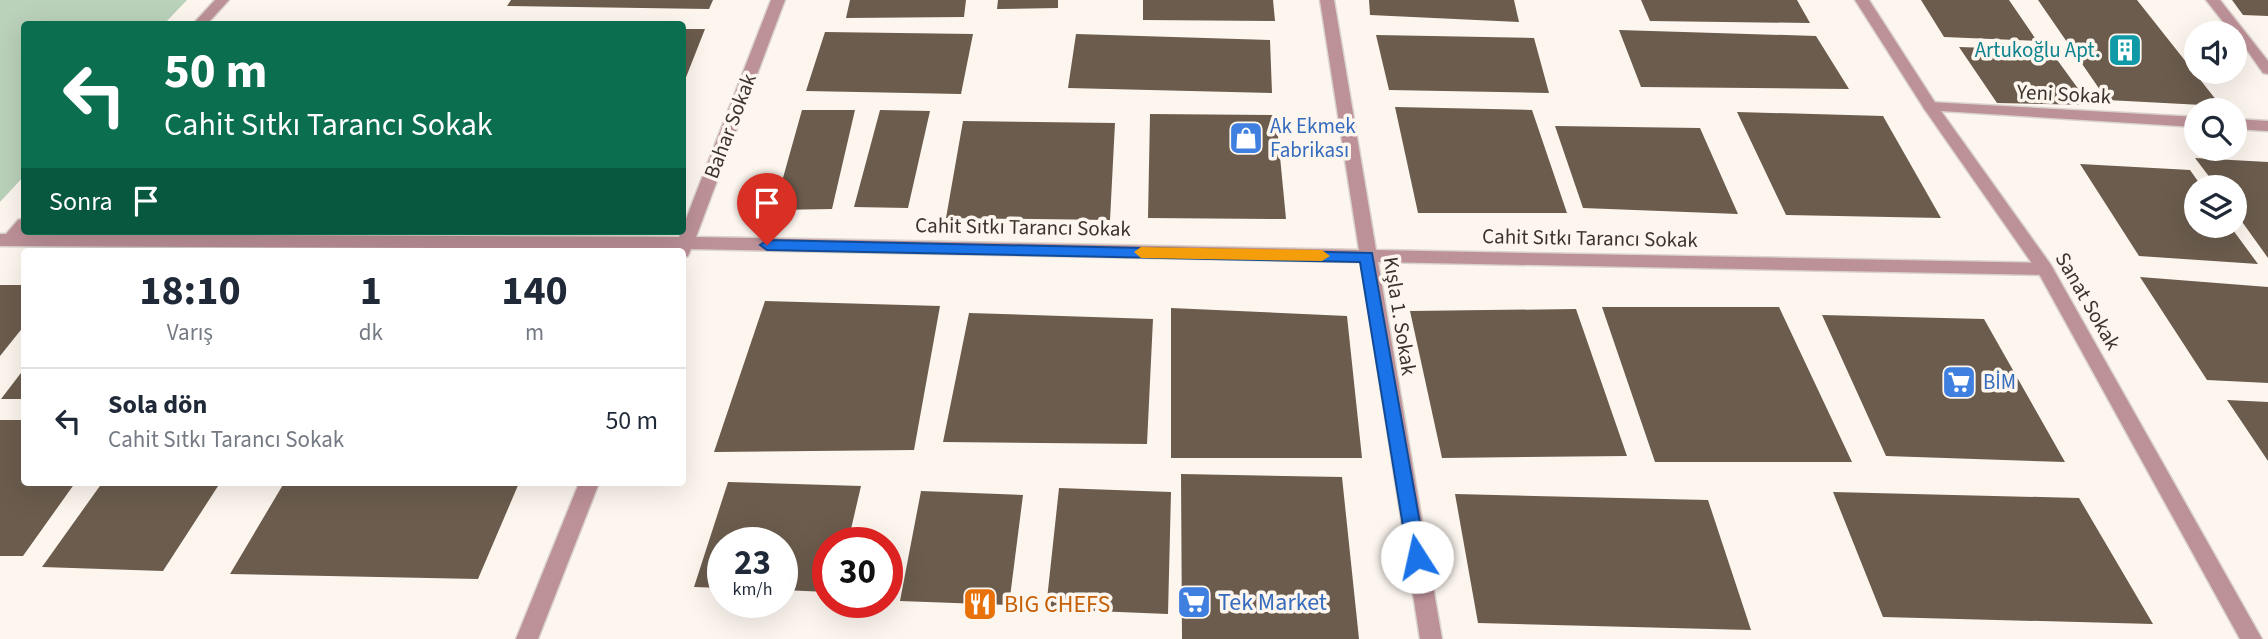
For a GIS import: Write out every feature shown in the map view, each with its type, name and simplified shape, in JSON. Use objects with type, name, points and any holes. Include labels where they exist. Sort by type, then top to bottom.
[{"type":"street","points":[[203,21],[222,0]]},
{"type":"street","name":"Bahar Sokak","points":[[684,248],[778,0]]},
{"type":"street","name":"Kışla 1. Sokak","points":[[1327,0],[1431,639]]},
{"type":"street","name":"Sanat Sokak","points":[[1862,0],[1930,107],[2045,270],[2251,639]]},
{"type":"street","points":[[2213,0],[2268,70]]},
{"type":"street","name":"Yeni Sokak","points":[[1930,107],[2184,121]]},
{"type":"street","points":[[2247,125],[2268,126]]},
{"type":"street","points":[[5,240],[21,227]]},
{"type":"street","name":"Cahit Sıtkı Tarancı Sokak","points":[[5,240],[684,248]]},
{"type":"street","name":"Cahit Sıtkı Tarancı Sokak","points":[[686,248],[1367,256],[2045,270]]},
{"type":"street","points":[[527,639],[588,486]]},
{"type":"green space","points":[[0,0],[187,0],[167,21],[21,21],[21,179],[0,202]]},
{"type":"building","points":[[511,0],[713,0],[709,9],[507,6]]},
{"type":"building","points":[[850,0],[966,0],[964,17],[846,18]]},
{"type":"building","points":[[998,0],[1058,0],[1058,8],[997,9]]},
{"type":"building","points":[[1143,0],[1273,0],[1275,21],[1143,20]]},
{"type":"building","points":[[1369,0],[1514,0],[1519,22],[1370,15]]},
{"type":"building","points":[[1641,0],[1797,0],[1810,23],[1650,21]]},
{"type":"building","points":[[1921,0],[2009,0],[2037,41],[1944,37]]},
{"type":"building","name":"Artukoğlu Apt.","points":[[2038,0],[2137,0],[2184,59],[2184,84],[2204,84],[2215,98],[2184,98],[2184,104],[2107,100]]},
{"type":"building","points":[[2232,0],[2268,0],[2268,16],[2243,15]]},
{"type":"building","points":[[686,29],[705,29],[686,77]]},
{"type":"building","points":[[1619,30],[1816,36],[1849,89],[1641,87]]},
{"type":"building","points":[[825,32],[973,34],[961,94],[806,91]]},
{"type":"building","points":[[1076,34],[1270,40],[1272,93],[1068,88]]},
{"type":"building","points":[[1376,35],[1534,38],[1549,93],[1389,90]]},
{"type":"building","points":[[1959,47],[2050,50],[2090,105],[1997,103]]},
{"type":"building","points":[[1395,107],[1532,110],[1567,213],[1418,213]]},
{"type":"building","points":[[802,110],[855,110],[832,209],[774,210]]},
{"type":"building","points":[[880,110],[930,111],[908,208],[854,207]]},
{"type":"building","points":[[1737,112],[1883,116],[1941,218],[1786,215]]},
{"type":"building","points":[[1150,114],[1276,115],[1286,219],[1148,218]]},
{"type":"building","points":[[963,121],[1115,123],[1110,220],[946,218]]},
{"type":"building","points":[[1555,126],[1700,128],[1738,214],[1583,208]]},
{"type":"building","points":[[2197,161],[2268,162],[2268,258],[2247,229],[2247,175],[2208,175]]},
{"type":"building","points":[[2080,164],[2190,170],[2194,175],[2184,175],[2184,238],[2239,238],[2258,264],[2139,256]]},
{"type":"building","points":[[2140,277],[2268,287],[2268,383],[2207,380]]},
{"type":"building","points":[[0,285],[21,285],[21,330],[0,356]]},
{"type":"building","points":[[765,301],[940,306],[914,450],[714,452]]},
{"type":"building","points":[[1602,307],[1779,307],[1852,462],[1655,462]]},
{"type":"building","points":[[1171,308],[1347,316],[1362,458],[1171,458]]},
{"type":"building","points":[[1576,309],[1627,456],[1442,458],[1410,311]]},
{"type":"building","points":[[969,313],[1153,319],[1147,444],[943,442]]},
{"type":"building","points":[[1822,315],[1984,319],[2065,462],[1886,456]]},
{"type":"building","points":[[21,373],[21,399],[1,399]]},
{"type":"building","points":[[2227,400],[2268,402],[2268,461]]},
{"type":"building","points":[[0,420],[21,420],[21,486],[73,486],[23,556],[0,556]]},
{"type":"building","points":[[1181,474],[1342,477],[1359,639],[1182,639]]},
{"type":"building","points":[[728,482],[861,486],[851,527],[812,527],[812,591],[798,591],[798,527],[713,527]]},
{"type":"building","points":[[100,486],[218,486],[163,571],[42,567]]},
{"type":"building","points":[[282,486],[518,486],[478,579],[230,574]]},
{"type":"building","points":[[1059,488],[1171,492],[1168,614],[1046,609]]},
{"type":"building","points":[[921,491],[1023,495],[1009,605],[903,601],[903,585]]},
{"type":"building","points":[[1833,492],[2079,498],[2153,624],[1883,617]]},
{"type":"building","points":[[1455,494],[1708,500],[1751,630],[1478,623]]},
{"type":"building","points":[[707,547],[707,587],[694,587]]},
{"type":"slow traffic","points":[[1141,252],[1322,256]]},
{"type":"place","name":"Artukoğlu Apt.","points":[[2125,50]]},
{"type":"place","name":"Ak Ekmek Fabrikası","points":[[1246,138]]},
{"type":"place","name":"BİM","points":[[1959,382]]},
{"type":"place","name":"Tek Market","points":[[1194,602]]},
{"type":"place","name":"BIG CHEFS","points":[[980,604]]},
{"type":"route","points":[[767,245],[1367,256],[1417,557]]}]
